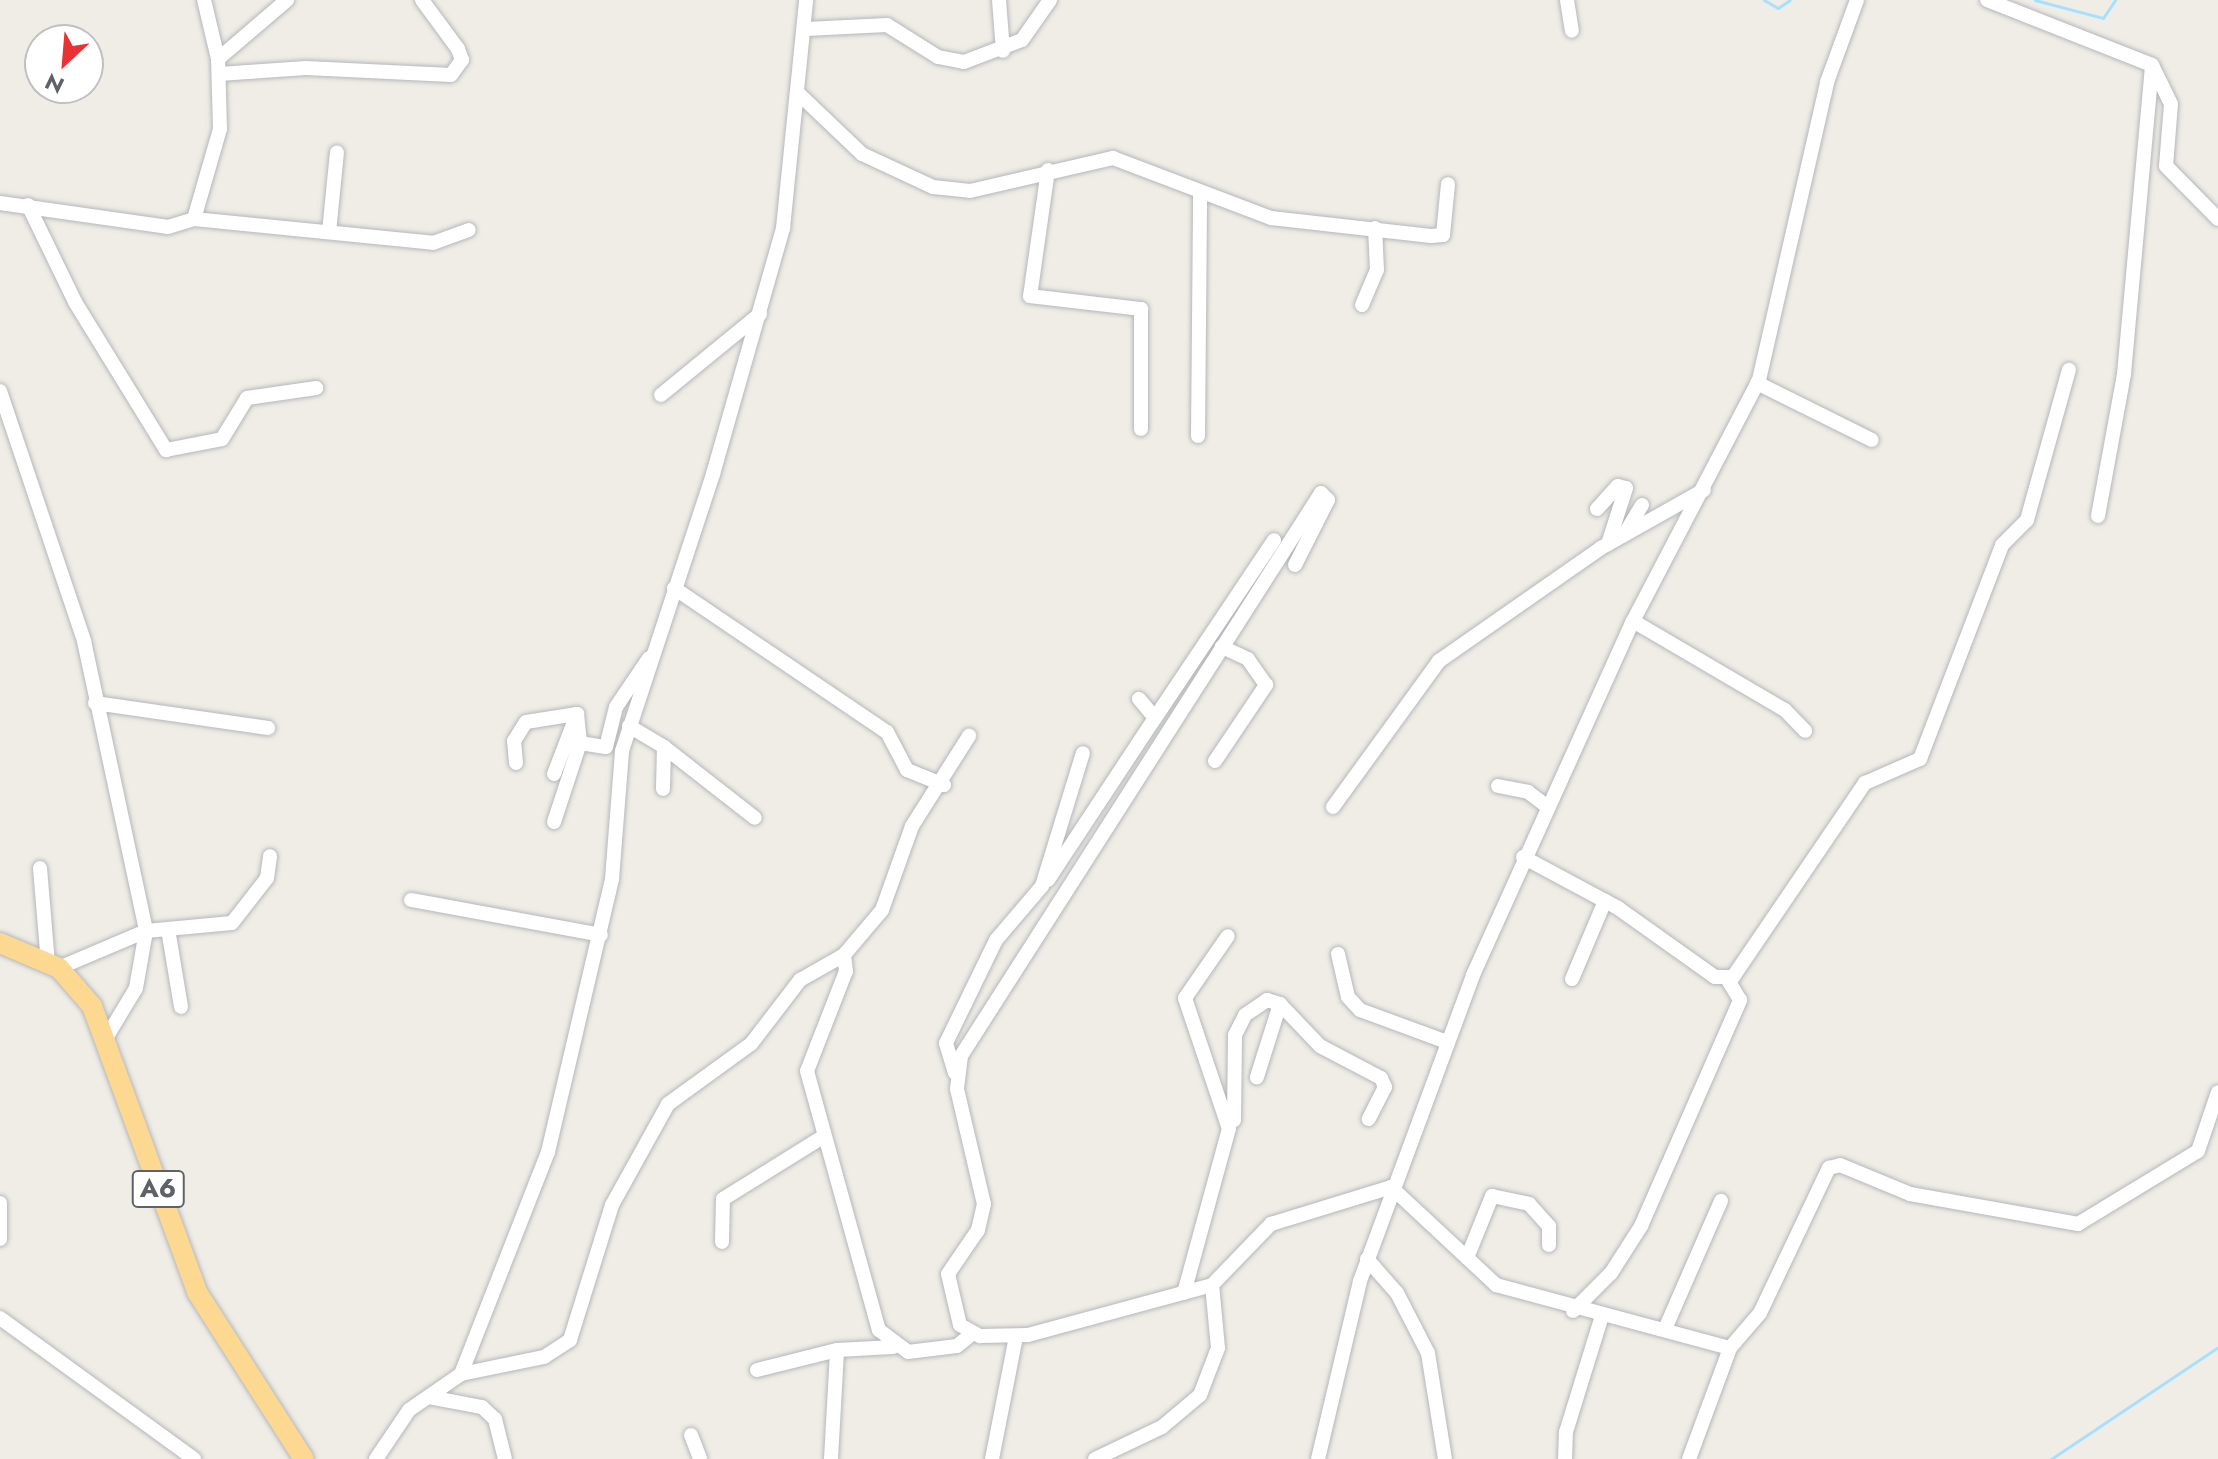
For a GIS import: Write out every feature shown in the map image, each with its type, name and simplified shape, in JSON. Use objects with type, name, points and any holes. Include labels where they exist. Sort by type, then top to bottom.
[{"type":"highway","name":"A6","points":[[0,943],[53,966],[86,995],[106,1038],[197,1292],[304,1459]]},
{"type":"street","points":[[194,219],[220,129],[218,66],[204,0]]},
{"type":"street","points":[[218,66],[287,0]]},
{"type":"street","points":[[218,66],[451,75],[462,60],[458,49],[422,0]]},
{"type":"street","points":[[461,1374],[548,1152],[601,935],[629,726],[760,313],[783,228],[806,29],[806,0]]},
{"type":"street","points":[[999,0],[1003,51]]},
{"type":"street","points":[[806,29],[887,25],[955,62],[1003,51],[1026,35],[1050,0]]},
{"type":"street","points":[[1567,0],[1572,31]]},
{"type":"street","points":[[1318,1459],[1367,1259],[1447,1042],[1545,805],[1633,621],[1704,490],[1757,383],[1827,82],[1857,0]]},
{"type":"street","points":[[1987,0],[2152,65],[2171,104],[2166,166],[2218,219]]},
{"type":"street","points":[[2098,516],[2124,374],[2152,65]]},
{"type":"street","points":[[799,94],[862,154],[933,187],[970,191],[1048,170],[1113,158],[1200,196],[1271,218],[1443,235],[1448,184]]},
{"type":"street","points":[[329,232],[337,152]]},
{"type":"street","points":[[1048,170],[1030,296],[1141,309],[1141,429]]},
{"type":"street","points":[[1198,436],[1200,196]]},
{"type":"street","points":[[0,203],[168,227],[194,219],[433,243],[469,230]]},
{"type":"street","points":[[28,205],[75,302],[166,450],[222,439],[247,398],[316,388]]},
{"type":"street","points":[[1362,305],[1377,270],[1375,228]]},
{"type":"street","points":[[661,395],[760,313]]},
{"type":"street","points":[[1728,980],[1865,783],[1920,759],[2002,545],[2027,520],[2069,370]]},
{"type":"street","points":[[1757,383],[1872,440]]},
{"type":"street","points":[[0,391],[84,641],[146,931],[136,988],[106,1038]]},
{"type":"street","points":[[1597,509],[1618,486],[1626,488],[1608,544]]},
{"type":"street","points":[[1333,807],[1439,661],[1608,544],[1704,490]]},
{"type":"street","points":[[956,1077],[971,1036],[1321,493],[1328,500],[1295,565]]},
{"type":"street","points":[[1624,535],[1642,505]]},
{"type":"street","points":[[972,1334],[956,1317],[948,1284],[984,1211],[946,1043],[996,940],[1042,886],[1274,540]]},
{"type":"street","points":[[674,588],[887,732],[907,770],[944,785]]},
{"type":"street","points":[[1633,621],[1785,710],[1805,731]]},
{"type":"street","points":[[1215,761],[1266,685],[1248,659],[1222,647]]},
{"type":"street","points":[[580,743],[606,747],[616,707],[652,655]]},
{"type":"street","points":[[1139,699],[1155,718]]},
{"type":"street","points":[[95,703],[268,728]]},
{"type":"street","points":[[554,822],[580,743],[577,714]]},
{"type":"street","points":[[516,763],[514,741],[526,722],[577,714]]},
{"type":"street","points":[[554,774],[577,714]]},
{"type":"street","points":[[629,726],[664,747],[755,818]]},
{"type":"street","points":[[376,1459],[403,1417],[461,1374],[544,1357],[570,1340],[612,1205],[668,1104],[751,1044],[800,980],[844,955],[882,910],[912,826],[944,785],[969,736]]},
{"type":"street","points":[[663,789],[664,747]]},
{"type":"street","points":[[1042,886],[1083,753]]},
{"type":"street","points":[[1498,786],[1528,792],[1545,805]]},
{"type":"street","points":[[40,868],[53,966],[146,931],[240,916],[267,878],[270,856]]},
{"type":"street","points":[[1523,857],[1605,901],[1728,980],[1740,1000],[1641,1226],[1611,1273],[1573,1311]]},
{"type":"street","points":[[411,900],[601,935]]},
{"type":"street","points":[[1572,979],[1605,901]]},
{"type":"street","points":[[168,929],[181,1007]]},
{"type":"street","points":[[1184,1293],[1227,1122],[1185,998],[1228,936]]},
{"type":"street","points":[[1338,954],[1348,997],[1360,1010],[1447,1042]]},
{"type":"street","points":[[844,955],[846,971],[807,1065],[821,1138],[847,1198],[879,1330],[893,1347]]},
{"type":"street","points":[[1227,1122],[1234,1120],[1235,1035],[1259,1001],[1280,1004],[1320,1046],[1381,1078],[1385,1087],[1369,1119]]},
{"type":"street","points":[[1257,1077],[1280,1004]]},
{"type":"street","points":[[1689,1459],[1730,1348],[1760,1313],[1834,1165],[1910,1194],[2078,1224],[2198,1151],[2218,1092]]},
{"type":"street","points":[[722,1242],[723,1199],[821,1138]]},
{"type":"street","points":[[1391,1187],[1496,1285],[1573,1311],[1665,1329],[1730,1348]]},
{"type":"street","points":[[757,1370],[837,1350],[949,1348],[972,1334],[1016,1337],[1212,1285],[1271,1224],[1391,1187]]},
{"type":"street","points":[[1467,1258],[1492,1196],[1529,1204],[1549,1226],[1549,1245]]},
{"type":"street","points":[[1665,1329],[1721,1201]]},
{"type":"street","points":[[0,1203],[0,1239]]},
{"type":"street","points":[[1367,1259],[1422,1336],[1445,1459]]},
{"type":"street","points":[[1095,1459],[1162,1427],[1200,1395],[1218,1348],[1212,1285]]},
{"type":"street","points":[[1565,1459],[1566,1432],[1602,1316]]},
{"type":"street","points":[[0,1318],[194,1459]]},
{"type":"street","points":[[992,1459],[1016,1337]]},
{"type":"street","points":[[831,1459],[837,1350]]},
{"type":"street","points":[[429,1397],[482,1407],[495,1419],[505,1459]]},
{"type":"street","points":[[691,1435],[700,1459]]},
{"type":"waterway","points":[[1764,0],[1778,8],[1790,0]]},
{"type":"waterway","points":[[2035,0],[2103,18],[2115,0]]},
{"type":"waterway","points":[[2051,1459],[2218,1347]]}]
